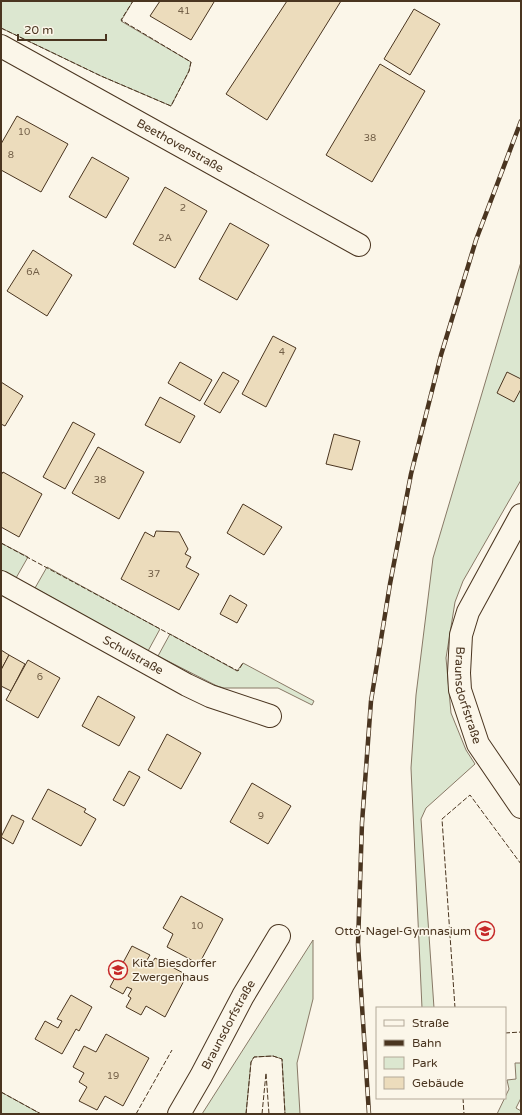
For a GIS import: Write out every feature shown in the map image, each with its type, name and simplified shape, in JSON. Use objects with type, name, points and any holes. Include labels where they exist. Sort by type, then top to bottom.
[{"type":"street","name":"Beethovenstraße","points":[[1,46],[359,245]]},
{"type":"street","name":"Braunsdorfstraße","points":[[521,515],[468,612],[461,635],[459,673],[464,703],[478,744],[521,807]]},
{"type":"street","name":"Schulstraße","points":[[1,582],[193,688],[210,696],[270,716]]},
{"type":"street","name":"Braunsdorfstraße","points":[[179,1114],[201,1076],[243,996],[279,936]]},
{"type":"green space","points":[[1,1],[133,1],[121,21],[191,62],[189,71],[171,106],[101,76],[1,28]]},
{"type":"green space","points":[[521,262],[521,480],[463,581],[455,602],[446,658],[451,713],[466,750],[475,764],[426,808],[421,819],[434,1007],[422,1007],[411,768],[416,695],[433,558]]},
{"type":"green space","points":[[1,543],[28,557],[16,578],[1,570]]},
{"type":"green space","points":[[47,567],[160,629],[148,651],[35,588]]},
{"type":"green space","points":[[170,634],[237,671],[243,663],[314,701],[312,705],[278,688],[224,688],[217,686],[158,656]]},
{"type":"green space","points":[[313,940],[313,999],[297,1063],[300,1114],[285,1114],[282,1059],[273,1056],[254,1057],[251,1062],[246,1114],[202,1114]]},
{"type":"green space","points":[[515,1063],[521,1063],[521,1098],[516,1108],[521,1111],[521,1114],[497,1114],[504,1099],[506,1099],[509,1089],[507,1080],[516,1079]]},
{"type":"green space","points":[[1,1092],[41,1114],[1,1114]]},
{"type":"building","points":[[160,1],[214,2],[191,40],[150,16]]},
{"type":"building","points":[[287,1],[341,1],[267,120],[226,94]]},
{"type":"building","points":[[414,9],[440,24],[410,75],[384,59]]},
{"type":"building","points":[[380,64],[425,91],[372,182],[326,155]]},
{"type":"building","points":[[17,116],[68,144],[41,192],[1,170],[1,144]]},
{"type":"building","points":[[92,157],[129,178],[106,218],[69,197]]},
{"type":"building","points":[[165,187],[207,211],[175,268],[133,244]]},
{"type":"building","points":[[230,223],[269,245],[237,300],[199,279]]},
{"type":"building","points":[[33,250],[72,275],[47,316],[7,291]]},
{"type":"building","points":[[273,336],[296,348],[266,407],[242,394]]},
{"type":"building","points":[[180,362],[212,380],[200,401],[168,383]]},
{"type":"building","points":[[223,372],[239,381],[220,413],[204,404]]},
{"type":"building","points":[[507,372],[521,379],[521,389],[514,402],[497,393]]},
{"type":"building","points":[[1,382],[23,396],[5,426],[1,424]]},
{"type":"building","points":[[160,397],[195,416],[180,443],[145,425]]},
{"type":"building","points":[[73,422],[95,434],[65,489],[43,477]]},
{"type":"building","points":[[334,434],[360,441],[352,470],[326,464]]},
{"type":"building","points":[[98,447],[144,472],[119,519],[72,493]]},
{"type":"building","points":[[3,472],[42,494],[19,537],[1,527],[1,475]]},
{"type":"building","points":[[243,504],[282,527],[264,555],[227,533]]},
{"type":"building","points":[[156,531],[179,532],[188,549],[185,554],[191,557],[186,567],[199,574],[179,610],[121,579],[145,532],[154,537]]},
{"type":"building","points":[[230,595],[247,605],[237,623],[220,614]]},
{"type":"building","points":[[1,650],[9,655],[1,670]]},
{"type":"building","points":[[9,655],[25,664],[11,691],[1,686],[1,670]]},
{"type":"building","points":[[28,660],[60,678],[38,718],[6,700]]},
{"type":"building","points":[[98,696],[135,717],[119,746],[82,726]]},
{"type":"building","points":[[167,734],[201,753],[181,789],[148,770]]},
{"type":"building","points":[[129,771],[140,777],[124,806],[113,800]]},
{"type":"building","points":[[252,783],[291,806],[268,844],[230,822]]},
{"type":"building","points":[[48,789],[86,809],[84,812],[96,819],[81,846],[32,819]]},
{"type":"building","points":[[12,815],[24,821],[13,844],[1,837]]},
{"type":"building","points":[[181,896],[223,919],[199,964],[167,947],[173,934],[163,928]]},
{"type":"building","points":[[132,946],[150,955],[147,960],[152,963],[155,958],[187,975],[165,1017],[146,1006],[141,1015],[126,1007],[131,998],[128,996],[132,989],[127,987],[123,994],[110,987]]},
{"type":"building","points":[[71,995],[92,1007],[79,1031],[76,1029],[62,1054],[35,1039],[45,1021],[58,1028],[62,1021],[57,1019]]},
{"type":"building","points":[[106,1034],[149,1058],[123,1106],[105,1096],[97,1110],[79,1101],[87,1087],[79,1082],[84,1073],[73,1067],[84,1046],[96,1052]]},
{"type":"railway","points":[[369,1114],[358,944],[362,823],[371,701],[390,584],[411,474],[441,355],[476,240],[521,121]]},
{"type":"fence","points":[[1,28],[101,76],[171,106],[189,71],[191,62],[121,20],[133,1]]},
{"type":"fence","points":[[1,543],[238,671],[243,663]]},
{"type":"fence","points":[[455,1007],[442,819],[470,795],[521,864]]},
{"type":"fence","points":[[506,1033],[521,1032]]},
{"type":"fence","points":[[136,1114],[172,1050]]},
{"type":"fence","points":[[246,1114],[251,1062],[254,1057],[273,1056],[282,1059],[285,1114]]},
{"type":"fence","points":[[262,1114],[266,1073],[269,1114]]},
{"type":"fence","points":[[1,1092],[41,1114]]},
{"type":"fence","points":[[463,1099],[464,1114]]},
{"type":"place","name":"Otto-Nagel-Gymnasium","points":[[485,931]]},
{"type":"place","name":"Kita Biesdorfer Zwergenhaus","points":[[118,970]]}]
